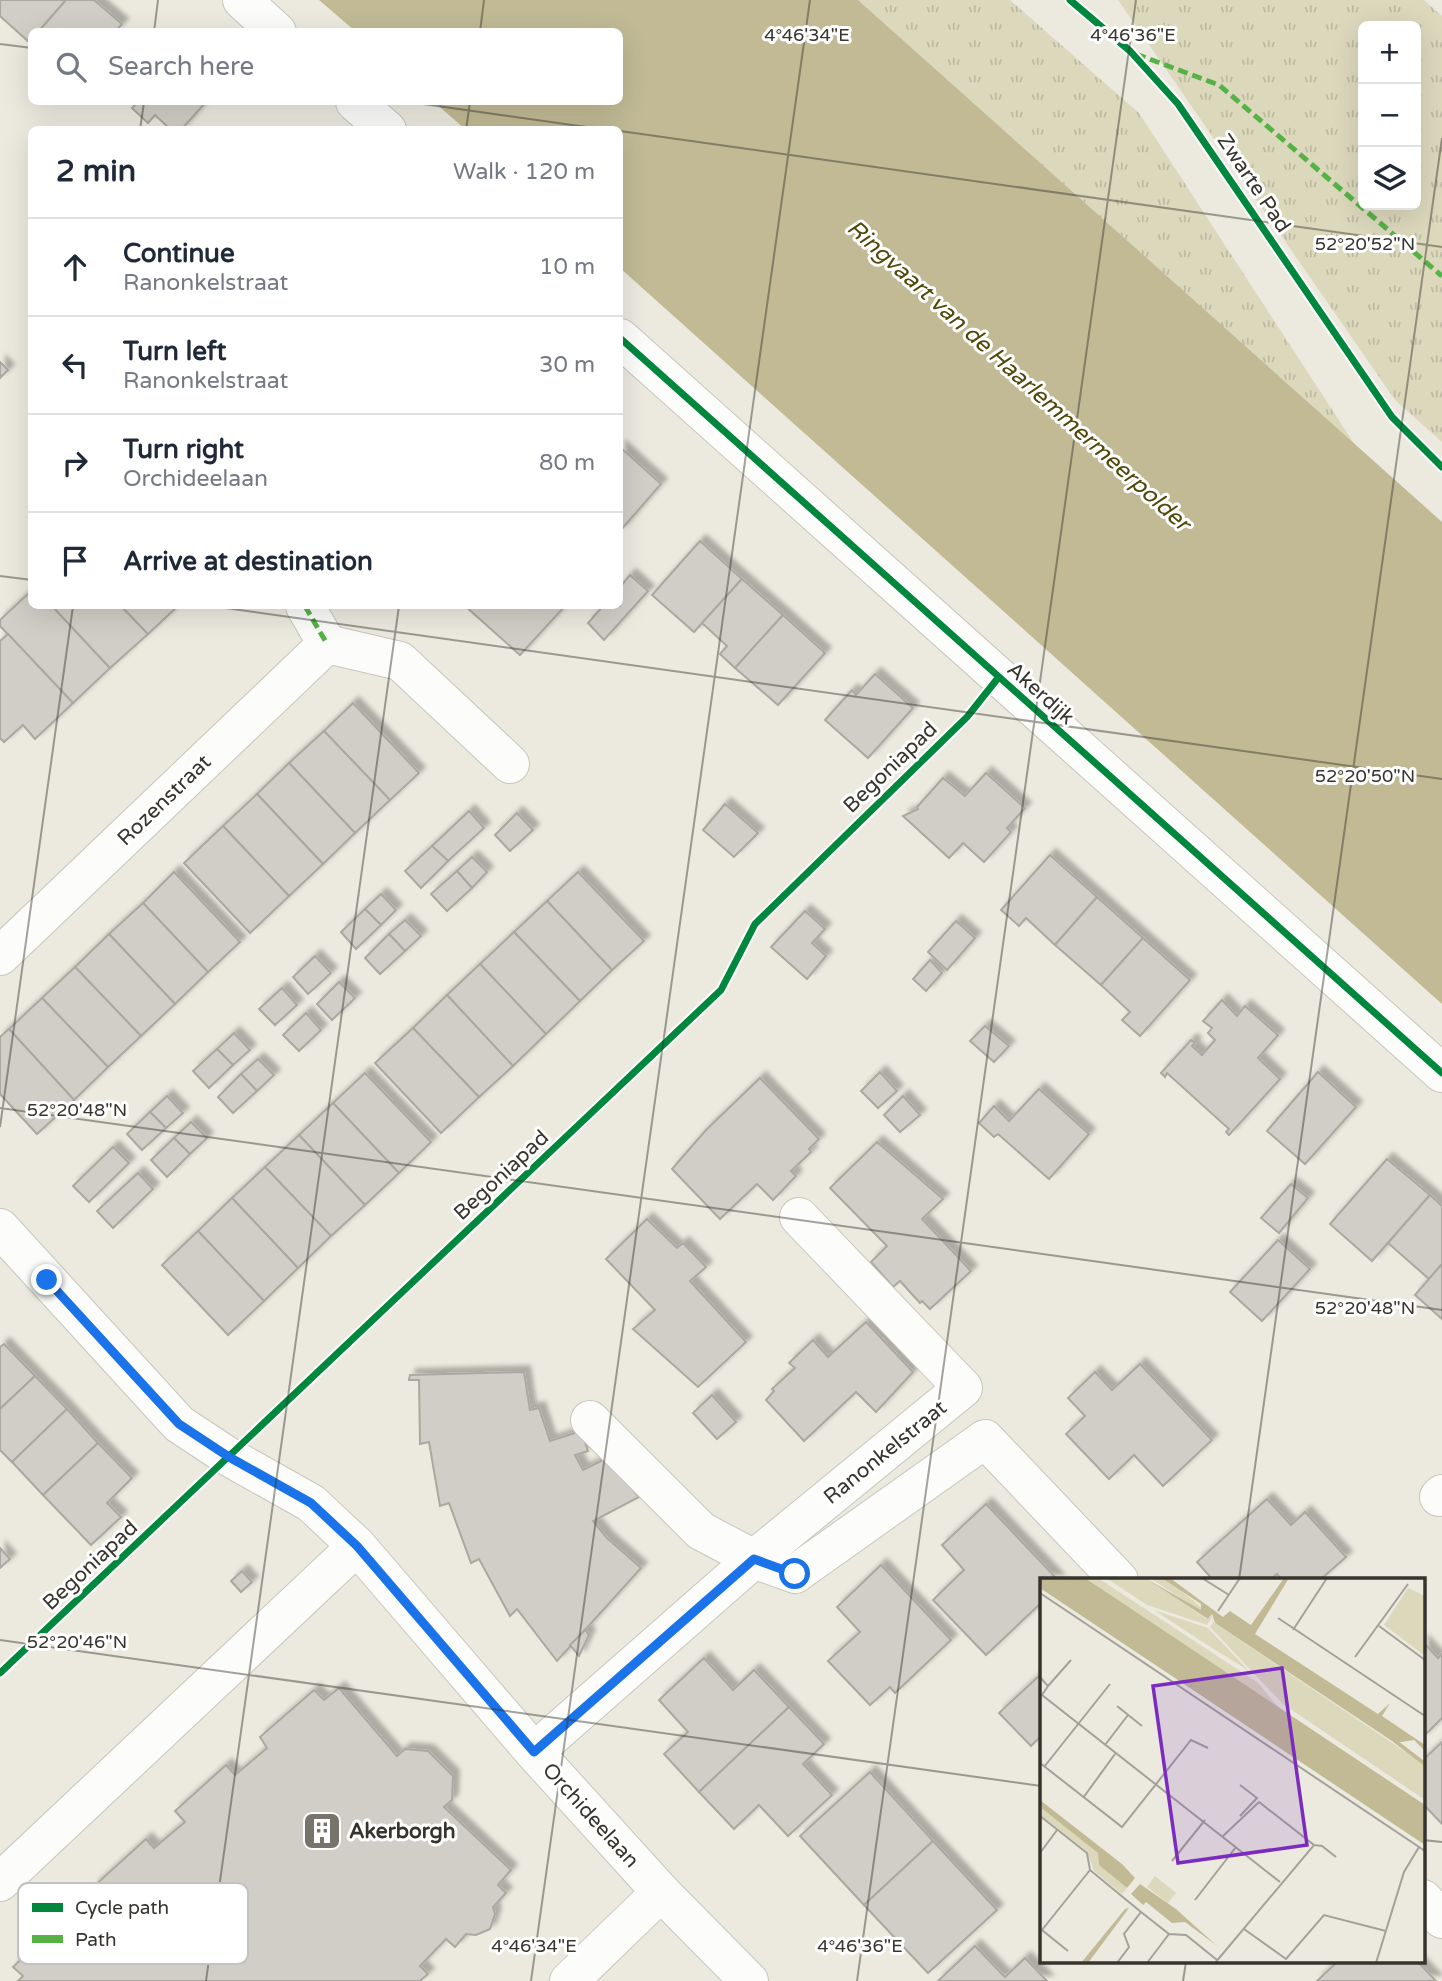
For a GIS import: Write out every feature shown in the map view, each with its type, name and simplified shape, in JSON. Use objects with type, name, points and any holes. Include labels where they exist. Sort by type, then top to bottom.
[{"type":"street","points":[[242,0],[273,28]]},
{"type":"street","points":[[358,105],[382,126]]},
{"type":"street","name":"Akerdijk","points":[[623,341],[1442,1073]]},
{"type":"street","points":[[307,609],[327,644],[400,661],[509,765]]},
{"type":"street","name":"Rozenstraat","points":[[0,956],[327,644]]},
{"type":"street","name":"Ranonkelstraat","points":[[534,1752],[754,1559],[963,1388],[799,1217]]},
{"type":"street","name":"Orchideelaan","points":[[0,1228],[179,1424],[229,1457],[311,1503],[357,1546],[534,1752],[661,1892],[749,1981]]},
{"type":"street","name":"Ranonkelstraat","points":[[590,1420],[701,1531],[754,1559],[795,1574],[985,1439],[1117,1578]]},
{"type":"street","points":[[0,1882],[357,1546]]},
{"type":"street","points":[[569,1981],[661,1892]]},
{"type":"street","points":[[1424,1900],[1442,1919]]},
{"type":"green space","points":[[858,0],[1010,0],[1139,113],[1355,445]]},
{"type":"green space","points":[[1118,0],[1424,0],[1442,16],[1442,442],[1395,400]]},
{"type":"water","name":"Ringvaart van de Haarlemmermeerpolder","points":[[319,0],[858,0],[1442,522],[1442,1004],[623,271],[623,126],[462,126],[437,105],[623,105],[623,28],[352,28]]},
{"type":"building","points":[[0,0],[66,0],[42,28],[28,28],[28,41],[0,16]]},
{"type":"building","points":[[66,0],[94,0],[122,24],[118,28],[42,28]]},
{"type":"building","points":[[135,105],[203,105],[185,126],[167,126],[155,115],[148,123],[132,108]]},
{"type":"building","points":[[0,362],[8,370],[0,378]]},
{"type":"building","points":[[623,450],[661,484],[623,528]]},
{"type":"building","points":[[700,541],[742,579],[694,632],[652,595]]},
{"type":"building","points":[[630,575],[648,591],[604,640],[588,623],[600,609],[623,609],[623,583]]},
{"type":"building","points":[[742,579],[783,615],[735,668],[720,654],[727,646],[702,623]]},
{"type":"building","points":[[28,594],[28,609],[55,609],[110,668],[73,703],[0,626],[0,620]]},
{"type":"building","points":[[55,609],[124,609],[148,634],[110,668]]},
{"type":"building","points":[[124,609],[175,609],[148,634]]},
{"type":"building","points":[[468,609],[562,609],[520,655]]},
{"type":"building","points":[[783,615],[825,653],[778,705],[735,668]]},
{"type":"building","points":[[8,634],[73,703],[35,739],[23,725],[4,742],[0,738],[0,641]]},
{"type":"building","points":[[875,674],[913,708],[868,758],[825,720],[852,690],[856,695]]},
{"type":"building","points":[[353,703],[419,773],[390,800],[324,731]]},
{"type":"building","points":[[324,731],[390,800],[355,833],[289,763]]},
{"type":"building","points":[[289,763],[355,833],[323,864],[257,794]]},
{"type":"building","points":[[986,773],[1025,808],[1007,828],[1011,832],[984,862],[963,843],[949,858],[903,816],[918,809],[943,778],[965,796]]},
{"type":"building","points":[[257,794],[323,864],[289,896],[223,826]]},
{"type":"building","points":[[725,804],[758,833],[734,857],[703,830]]},
{"type":"building","points":[[469,811],[484,828],[448,861],[432,846]]},
{"type":"building","points":[[517,813],[533,830],[510,851],[495,835]]},
{"type":"building","points":[[223,826],[289,896],[250,933],[184,863]]},
{"type":"building","points":[[432,846],[448,861],[421,888],[405,871]]},
{"type":"building","points":[[1050,855],[1097,897],[1055,945],[1026,918],[1019,926],[1001,910]]},
{"type":"building","points":[[472,857],[487,872],[472,888],[457,871]]},
{"type":"building","points":[[457,871],[472,888],[447,911],[431,894]]},
{"type":"building","points":[[174,872],[240,942],[208,972],[143,903]]},
{"type":"building","points":[[578,872],[644,941],[612,970],[547,901]]},
{"type":"building","points":[[381,894],[396,910],[381,925],[365,909]]},
{"type":"building","points":[[1097,897],[1143,938],[1101,985],[1055,945]]},
{"type":"building","points":[[547,901],[612,970],[580,1001],[514,932]]},
{"type":"building","points":[[143,903],[208,972],[175,1004],[109,934]]},
{"type":"building","points":[[365,909],[381,925],[356,949],[341,932]]},
{"type":"building","points":[[805,911],[825,929],[812,943],[826,956],[807,979],[771,947]]},
{"type":"building","points":[[405,920],[421,936],[405,951],[389,934]]},
{"type":"building","points":[[956,921],[975,938],[947,970],[928,952]]},
{"type":"building","points":[[514,932],[580,1001],[546,1034],[480,964]]},
{"type":"building","points":[[109,934],[175,1004],[141,1036],[75,967]]},
{"type":"building","points":[[389,934],[405,951],[380,974],[365,958]]},
{"type":"building","points":[[1143,938],[1190,980],[1140,1036],[1122,1020],[1130,1012],[1101,985]]},
{"type":"building","points":[[315,956],[331,973],[308,994],[293,977]]},
{"type":"building","points":[[930,960],[942,973],[926,991],[913,979]]},
{"type":"building","points":[[480,964],[546,1034],[513,1066],[447,995]]},
{"type":"building","points":[[75,967],[141,1036],[108,1067],[42,998]]},
{"type":"building","points":[[339,982],[355,998],[332,1020],[317,1004]]},
{"type":"building","points":[[282,988],[297,1005],[275,1025],[259,1009]]},
{"type":"building","points":[[447,995],[513,1066],[479,1097],[413,1028]]},
{"type":"building","points":[[42,998],[108,1067],[74,1100],[9,1029]]},
{"type":"building","points":[[1222,1000],[1237,1016],[1245,1006],[1278,1035],[1258,1058],[1280,1079],[1229,1135],[1226,1132],[1229,1129],[1167,1073],[1165,1077],[1161,1073],[1191,1040],[1195,1043],[1192,1046],[1202,1055],[1215,1040],[1208,1033],[1212,1028],[1203,1021]]},
{"type":"building","points":[[306,1013],[321,1030],[299,1051],[283,1035]]},
{"type":"building","points":[[985,1026],[1009,1046],[994,1062],[970,1041]]},
{"type":"building","points":[[413,1028],[479,1097],[441,1133],[375,1063]]},
{"type":"building","points":[[9,1029],[74,1100],[37,1134],[0,1094],[0,1037]]},
{"type":"building","points":[[234,1033],[250,1050],[233,1065],[217,1049]]},
{"type":"building","points":[[217,1049],[233,1065],[209,1088],[193,1071]]},
{"type":"building","points":[[258,1059],[274,1075],[257,1091],[241,1074]]},
{"type":"building","points":[[880,1072],[897,1091],[878,1108],[861,1091]]},
{"type":"building","points":[[1318,1072],[1356,1107],[1305,1164],[1267,1131]]},
{"type":"building","points":[[365,1073],[431,1142],[399,1173],[333,1103]]},
{"type":"building","points":[[241,1074],[257,1091],[233,1113],[218,1097]]},
{"type":"building","points":[[760,1078],[819,1139],[809,1149],[811,1152],[791,1171],[796,1176],[773,1200],[757,1184],[720,1219],[672,1169],[706,1130]]},
{"type":"building","points":[[1039,1089],[1089,1134],[1049,1179],[998,1134],[994,1137],[979,1123],[994,1106],[1009,1121]]},
{"type":"building","points":[[167,1096],[183,1113],[166,1128],[150,1112]]},
{"type":"building","points":[[903,1096],[920,1115],[900,1132],[884,1115]]},
{"type":"building","points":[[333,1103],[399,1173],[365,1205],[299,1135]]},
{"type":"building","points":[[150,1112],[166,1128],[142,1150],[127,1134]]},
{"type":"building","points":[[191,1122],[207,1138],[190,1154],[174,1138]]},
{"type":"building","points":[[299,1135],[365,1205],[331,1236],[265,1167]]},
{"type":"building","points":[[174,1138],[190,1154],[167,1177],[151,1160]]},
{"type":"building","points":[[877,1142],[943,1199],[922,1219],[971,1271],[930,1309],[922,1301],[920,1303],[900,1281],[893,1287],[871,1262],[887,1246],[830,1188]]},
{"type":"building","points":[[113,1147],[129,1163],[89,1202],[73,1186]]},
{"type":"building","points":[[1387,1159],[1430,1195],[1372,1261],[1330,1224]]},
{"type":"building","points":[[265,1167],[331,1236],[298,1268],[232,1198]]},
{"type":"building","points":[[138,1173],[153,1189],[113,1228],[97,1211]]},
{"type":"building","points":[[1291,1184],[1308,1198],[1279,1233],[1261,1218]]},
{"type":"building","points":[[1430,1195],[1442,1206],[1442,1264],[1429,1279],[1388,1243]]},
{"type":"building","points":[[232,1198],[298,1268],[264,1301],[198,1231]]},
{"type":"building","points":[[647,1219],[677,1248],[683,1243],[706,1267],[690,1281],[746,1342],[698,1387],[633,1329],[655,1310],[606,1259]]},
{"type":"building","points":[[198,1231],[264,1301],[228,1335],[162,1265]]},
{"type":"building","points":[[1278,1240],[1310,1269],[1262,1321],[1230,1292]]},
{"type":"building","points":[[1442,1264],[1442,1319],[1415,1295]]},
{"type":"building","points":[[866,1322],[913,1372],[876,1412],[856,1392],[804,1441],[766,1400],[774,1391],[772,1389],[795,1368],[789,1363],[813,1340],[828,1357]]},
{"type":"building","points":[[4,1344],[35,1376],[0,1409],[0,1347]]},
{"type":"building","points":[[1140,1364],[1212,1440],[1163,1486],[1134,1455],[1109,1479],[1066,1434],[1085,1416],[1068,1398],[1095,1372],[1112,1390]]},
{"type":"building","points":[[524,1372],[530,1410],[539,1408],[550,1441],[581,1431],[588,1451],[575,1455],[583,1470],[607,1458],[639,1497],[593,1521],[607,1538],[641,1568],[557,1661],[517,1609],[510,1616],[479,1559],[471,1563],[449,1503],[440,1506],[429,1442],[420,1444],[419,1380],[409,1380],[410,1375]]},
{"type":"building","points":[[35,1376],[67,1409],[12,1462],[0,1450],[0,1409]]},
{"type":"building","points":[[712,1395],[736,1422],[717,1439],[693,1413]]},
{"type":"building","points":[[67,1409],[98,1443],[43,1495],[12,1462]]},
{"type":"building","points":[[98,1443],[132,1478],[107,1503],[121,1517],[91,1545],[43,1495]]},
{"type":"building","points":[[1267,1499],[1291,1525],[1305,1512],[1346,1557],[1322,1578],[1280,1578],[1277,1574],[1272,1578],[1211,1578],[1197,1562]]},
{"type":"building","points":[[986,1504],[1056,1578],[1040,1578],[1040,1604],[986,1655],[933,1600],[964,1570],[942,1545]]},
{"type":"building","points":[[0,1548],[10,1559],[0,1568]]},
{"type":"building","points":[[881,1565],[951,1640],[895,1693],[890,1687],[870,1705],[828,1661],[860,1632],[837,1607]]},
{"type":"building","points":[[242,1571],[252,1582],[241,1592],[231,1581]]},
{"type":"building","points":[[585,1630],[589,1635],[579,1656],[570,1645]]},
{"type":"building","points":[[1424,1643],[1438,1658],[1442,1654],[1442,1718],[1424,1736]]},
{"type":"building","points":[[704,1658],[733,1690],[754,1670],[789,1707],[699,1792],[664,1754],[688,1732],[659,1700]]},
{"type":"building","points":[[1040,1675],[1040,1737],[1031,1746],[999,1713]]},
{"type":"building","name":"Akerborgh","points":[[339,1688],[397,1756],[405,1749],[428,1751],[453,1776],[452,1800],[444,1807],[511,1870],[498,1885],[506,1893],[493,1907],[495,1914],[490,1929],[476,1935],[466,1934],[455,1947],[446,1939],[420,1966],[428,1974],[420,1981],[18,1981],[23,1976],[13,1967],[18,1962],[248,1964],[248,1883],[97,1883],[146,1839],[154,1848],[185,1822],[175,1811],[226,1765],[235,1775],[267,1748],[260,1737],[314,1690],[324,1700]]},
{"type":"building","points":[[789,1707],[824,1744],[803,1764],[832,1795],[788,1836],[759,1805],[734,1829],[699,1792]]},
{"type":"building","points":[[1442,1742],[1442,1824],[1424,1805],[1424,1759]]},
{"type":"building","points":[[870,1772],[933,1841],[864,1905],[800,1836]]},
{"type":"building","points":[[933,1841],[997,1910],[928,1973],[864,1905]]},
{"type":"building","points":[[975,1946],[1005,1977],[1025,1958],[1047,1981],[938,1981]]},
{"type":"building","points":[[1335,1964],[1420,1964],[1436,1981],[1317,1981]]},
{"type":"marked path","points":[[1136,54],[1219,85],[1442,276]]},
{"type":"marked path","points":[[307,609],[327,644]]},
{"type":"cycle path","name":"Zwarte Pad","points":[[1070,0],[1130,51],[1178,104],[1392,417],[1442,467]]},
{"type":"cycle path","points":[[623,341],[1442,1073]]},
{"type":"cycle path","name":"Begoniapad","points":[[0,1673],[721,990],[755,924],[967,717],[998,678]]},
{"type":"place","name":"Akerborgh","points":[[322,1831]]},
{"type":"route","points":[[47,1280],[179,1424],[229,1457],[311,1503],[357,1546],[534,1752],[754,1559],[795,1574]]}]
